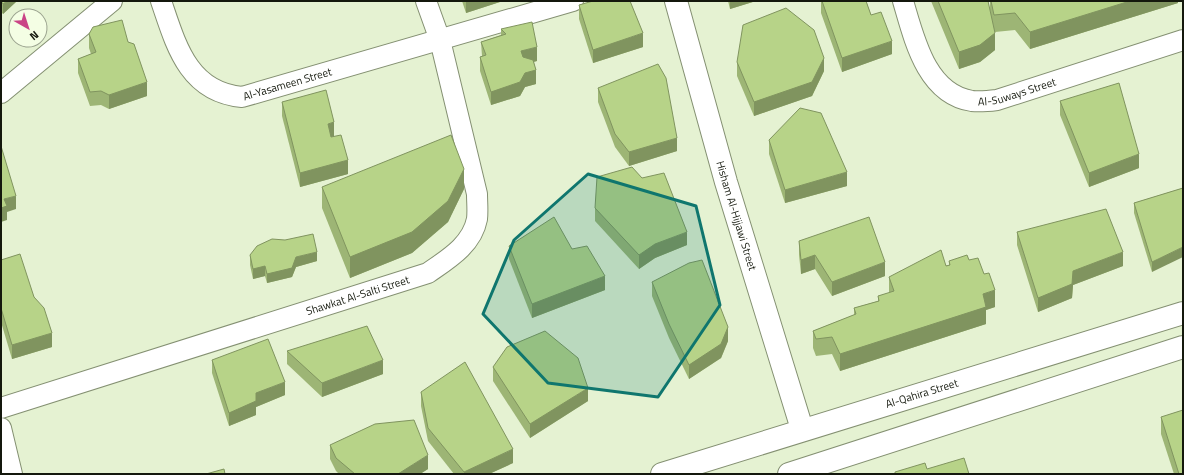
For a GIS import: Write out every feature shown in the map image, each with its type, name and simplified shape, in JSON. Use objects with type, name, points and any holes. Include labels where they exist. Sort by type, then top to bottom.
[{"type":"main road","name":"Hisham Al-Hijjawi Street","points":[[676,1],[726,182],[802,429]]},
{"type":"main road","name":"Al-Qahira Street","points":[[662,474],[802,429],[986,375],[1183,313]]},
{"type":"main road","points":[[789,474],[1183,348]]},
{"type":"street","points":[[1,93],[112,1]]},
{"type":"street","name":"Al-Yasameen Street","points":[[161,1],[183,57],[197,77],[211,89],[227,95],[242,96],[573,1]]},
{"type":"street","name":"Shawkat Al-Salti Street","points":[[1,408],[428,273],[456,254],[470,237],[476,220],[477,194],[440,40],[426,1]]},
{"type":"street","name":"Al-Suways Street","points":[[902,1],[920,55],[933,77],[944,88],[960,97],[973,101],[997,100],[1183,40]]},
{"type":"street","points":[[1,428],[12,474]]},
{"type":"highlighted area","points":[[588,174],[696,206],[720,305],[658,397],[548,383],[483,314],[514,240]]},
{"type":"building","points":[[593,1],[630,1],[643,33],[593,50],[579,5]]},
{"type":"building","points":[[822,1],[866,1],[871,15],[881,12],[892,41],[842,58]]},
{"type":"building","points":[[938,1],[988,1],[995,33],[980,45],[959,52]]},
{"type":"building","points":[[991,1],[1130,1],[1030,32],[1015,13],[994,15]]},
{"type":"building","points":[[786,8],[814,30],[824,58],[812,82],[754,102],[737,62],[743,25]]},
{"type":"building","points":[[122,20],[128,42],[134,44],[147,82],[109,95],[101,91],[90,92],[78,59],[96,52],[89,34],[93,27]]},
{"type":"building","points":[[532,22],[537,47],[521,51],[523,57],[533,60],[536,70],[525,73],[520,82],[491,92],[480,57],[486,55],[481,42],[506,34],[501,29]]},
{"type":"building","points":[[658,64],[666,78],[677,138],[629,152],[615,134],[598,88]]},
{"type":"building","points":[[1119,83],[1139,154],[1089,173],[1060,101]]},
{"type":"building","points":[[326,90],[334,122],[328,124],[331,137],[341,135],[348,160],[300,173],[282,102]]},
{"type":"building","points":[[800,108],[821,113],[847,172],[785,190],[769,140]]},
{"type":"building","points":[[451,135],[464,169],[448,201],[412,232],[350,257],[322,187]]},
{"type":"building","points":[[1,146],[16,196],[4,199],[7,206],[1,208]]},
{"type":"building","points":[[632,167],[642,178],[664,173],[687,232],[655,244],[639,255],[595,208],[597,177]]},
{"type":"building","points":[[1183,188],[1183,247],[1152,262],[1134,203]]},
{"type":"building","points":[[1106,209],[1123,252],[1073,271],[1072,284],[1038,298],[1017,232]]},
{"type":"building","points":[[554,217],[572,249],[587,246],[605,276],[532,304],[509,246]]},
{"type":"building","points":[[869,217],[885,262],[832,282],[815,255],[801,260],[799,241]]},
{"type":"building","points":[[313,234],[317,252],[296,257],[292,268],[267,274],[265,266],[253,269],[250,255],[257,246],[272,239],[285,240]]},
{"type":"building","points":[[941,250],[946,266],[950,265],[949,261],[967,255],[969,260],[978,258],[984,274],[989,273],[995,290],[983,294],[986,307],[840,354],[832,337],[816,339],[813,331],[856,314],[854,308],[879,301],[878,296],[894,291],[889,277]]},
{"type":"building","points":[[20,254],[34,297],[44,308],[52,333],[12,345],[1,308],[1,260]]},
{"type":"building","points":[[702,260],[728,327],[721,344],[689,365],[669,324],[652,282],[689,263]]},
{"type":"building","points":[[367,326],[383,360],[322,383],[287,351]]},
{"type":"building","points":[[545,331],[578,358],[588,388],[530,424],[493,367],[507,347]]},
{"type":"building","points":[[268,339],[285,382],[256,393],[256,401],[229,413],[212,360]]},
{"type":"building","points":[[465,362],[513,449],[464,472],[428,428],[421,392]]},
{"type":"building","points":[[1183,410],[1183,474],[1179,474],[1161,417]]},
{"type":"building","points":[[414,420],[428,455],[398,474],[355,474],[336,458],[330,445],[375,424]]},
{"type":"building","points":[[964,458],[969,474],[895,474],[895,472],[925,463],[927,469]]},
{"type":"building","points":[[224,469],[225,474],[206,474]]}]
